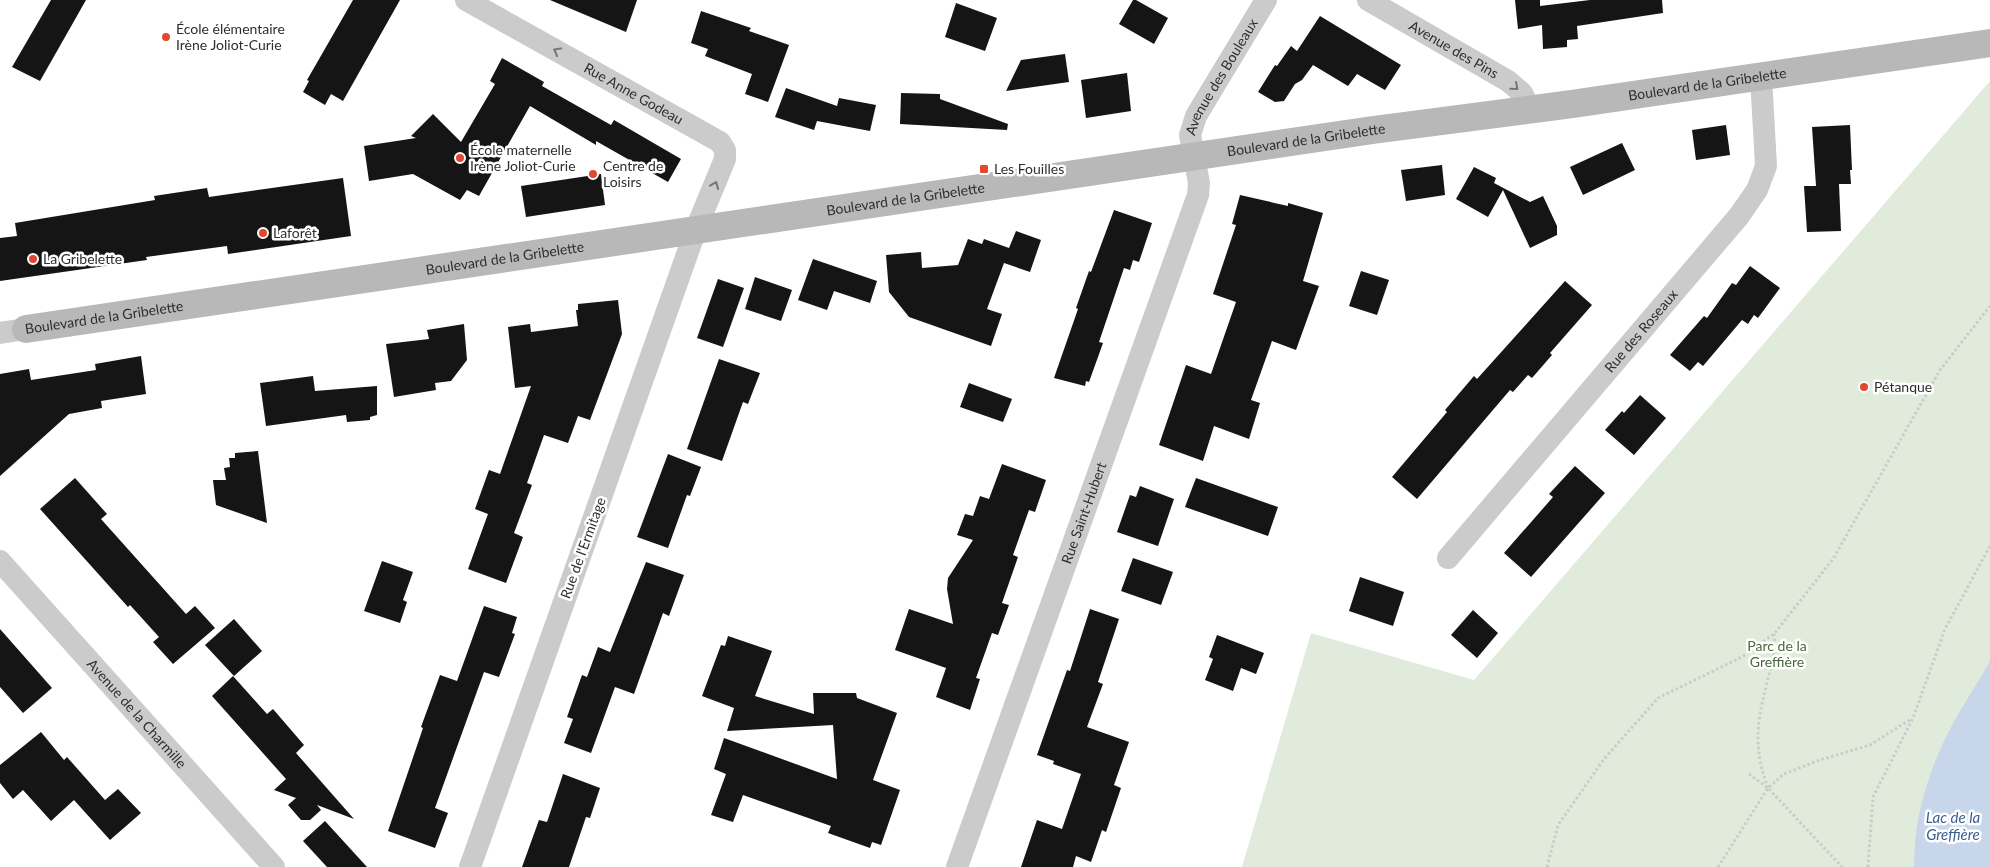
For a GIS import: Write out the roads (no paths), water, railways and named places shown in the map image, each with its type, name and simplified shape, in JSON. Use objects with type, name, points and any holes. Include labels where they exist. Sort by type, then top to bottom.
[{"type":"main road","name":"Boulevard de la Gribelette","points":[[13,331],[1373,130],[1530,110],[1990,43]]},
{"type":"street","name":"Rue Anne Godeau","points":[[466,0],[720,142],[725,150],[725,159],[696,230]]},
{"type":"street","name":"Avenue des Bouleaux","points":[[1194,157],[1190,135],[1196,116],[1266,0]]},
{"type":"street","name":"Avenue des Pins","points":[[1368,0],[1508,81],[1522,93],[1530,110]]},
{"type":"street","name":"Rue des Roseaux","points":[[1448,558],[1739,216],[1758,190],[1766,166],[1761,76]]},
{"type":"street","name":"Rue Saint-Hubert","points":[[957,867],[1198,196],[1199,183],[1194,157]]},
{"type":"street","name":"Rue de l'Ermitage","points":[[470,867],[696,230]]},
{"type":"street","name":"Avenue de la Charmille","points":[[0,561],[274,867]]},
{"type":"water","name":"Lac de la Greffière","points":[[1990,661],[1990,867],[1914,867],[1918,818],[1931,772],[1949,731]]},
{"type":"place","name":"École élémentaire Irène Joliot-Curie","points":[[166,37]]},
{"type":"place","name":"École maternelle Irène Joliot-Curie","points":[[460,158]]},
{"type":"place","name":"Les Fouilles","points":[[984,169]]},
{"type":"place","name":"Centre de Loisirs","points":[[593,174]]},
{"type":"place","name":"Laforêt","points":[[263,233]]},
{"type":"place","name":"La Gribelette","points":[[33,259]]},
{"type":"place","name":"Pétanque","points":[[1864,387]]},
{"type":"park label","name":"Parc de la Greffière","points":[[1777,654]]}]
